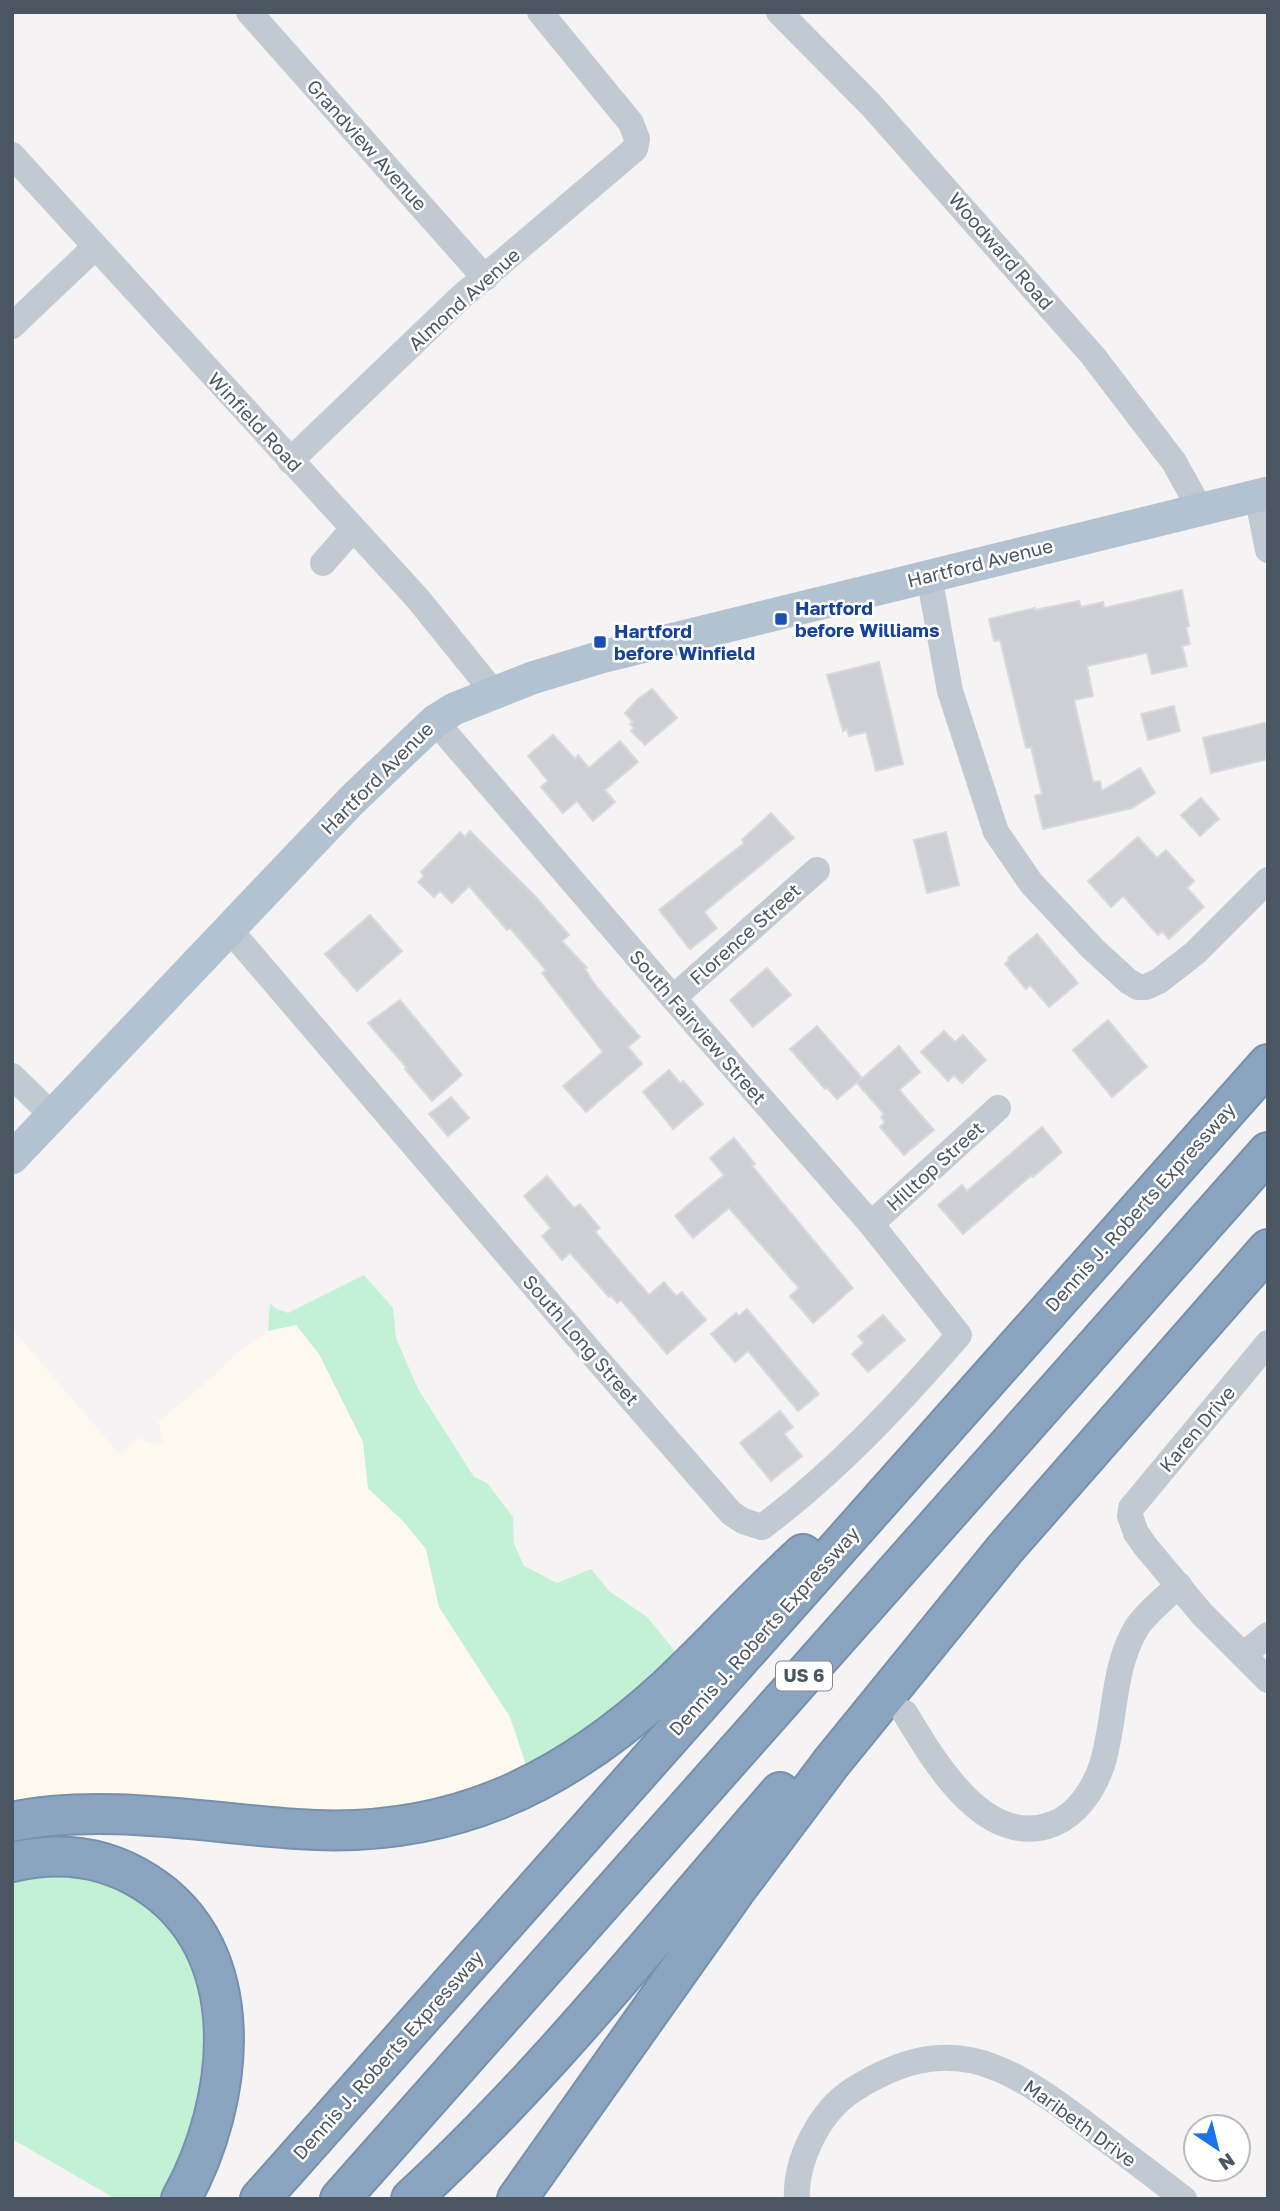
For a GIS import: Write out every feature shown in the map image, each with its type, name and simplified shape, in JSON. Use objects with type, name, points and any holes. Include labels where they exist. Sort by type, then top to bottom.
[{"type":"highway","name":"Dennis J. Roberts Expressway","points":[[260,2199],[1268,1064]]},
{"type":"highway","name":"US 6","points":[[340,2199],[1268,1152]]},
{"type":"highway","points":[[517,2199],[735,1891],[831,1763],[1005,1549],[1262,1258]]},
{"type":"highway","points":[[12,1822],[82,1814],[360,1831],[423,1823],[511,1796],[539,1783],[598,1745],[658,1695],[773,1581],[976,1392]]},
{"type":"highway","points":[[411,2199],[517,2093],[875,1683],[952,1600],[1005,1549]]},
{"type":"highway","points":[[12,1862],[54,1855],[76,1856],[120,1868],[154,1887],[172,1902],[193,1927],[210,1955],[219,1984],[223,2019],[221,2073],[201,2157],[181,2199]]},
{"type":"main road","name":"Hartford Avenue","points":[[12,1158],[352,800],[435,721],[454,709],[554,670],[601,657],[1262,494]]},
{"type":"street","name":"Grandview Avenue","points":[[248,12],[485,278]]},
{"type":"street","name":"Almond Avenue","points":[[290,461],[461,297],[635,149],[637,139],[631,123],[540,12]]},
{"type":"street","name":"Woodward Road","points":[[779,12],[871,105],[1093,356],[1174,463],[1200,509]]},
{"type":"street","name":"Winfield Road","points":[[12,155],[94,248],[418,599],[494,692]]},
{"type":"street","points":[[12,326],[94,248]]},
{"type":"street","points":[[1262,494],[1268,550]]},
{"type":"street","points":[[323,563],[353,529]]},
{"type":"street","points":[[929,576],[950,691],[996,832],[1031,883],[1128,982],[1138,987],[1146,987],[1158,981],[1195,953],[1268,880]]},
{"type":"street","name":"South Fairview Street","points":[[435,721],[871,1224],[958,1335]]},
{"type":"street","name":"Florence Street","points":[[673,998],[817,870]]},
{"type":"street","name":"South Long Street","points":[[230,930],[595,1357],[731,1513],[743,1521],[762,1527],[794,1504],[863,1437],[958,1335]]},
{"type":"street","points":[[12,1076],[53,1116]]},
{"type":"street","name":"Hilltop Street","points":[[871,1224],[998,1108]]},
{"type":"street","name":"Karen Drive","points":[[1179,1586],[1136,1533],[1130,1516],[1131,1508],[1268,1343]]},
{"type":"street","points":[[905,1713],[950,1781],[991,1818],[1021,1830],[1036,1829],[1066,1819],[1077,1809],[1089,1791],[1102,1765],[1123,1660],[1137,1627],[1179,1586],[1202,1614],[1268,1679]]},
{"type":"street","points":[[1244,1656],[1268,1635]]},
{"type":"street","name":"Maribeth Drive","points":[[797,2199],[803,2164],[817,2127],[827,2111],[842,2097],[876,2075],[904,2063],[937,2057],[965,2058],[991,2064],[1040,2090],[1184,2199]]},
{"type":"shaded area","points":[[296,1325],[319,1354],[363,1442],[368,1489],[403,1521],[426,1549],[439,1607],[510,1717],[529,1774],[515,1782],[346,1823],[12,1810],[12,1329],[120,1455],[137,1438],[155,1445],[163,1443],[158,1422],[237,1353],[268,1331]]},
{"type":"green space","points":[[364,1275],[393,1308],[396,1338],[418,1389],[474,1477],[487,1483],[513,1517],[514,1544],[524,1566],[557,1583],[591,1569],[609,1591],[647,1617],[683,1661],[529,1774],[510,1717],[439,1607],[426,1549],[403,1521],[368,1488],[363,1442],[319,1354],[296,1325],[268,1331],[270,1303],[288,1313]]},
{"type":"green space","points":[[12,1857],[117,1868],[203,1958],[217,2053],[169,2199],[116,2199],[12,2139]]},
{"type":"building","points":[[1182,590],[1189,626],[1186,627],[1190,644],[1182,646],[1187,666],[1152,674],[1147,653],[1087,666],[1093,696],[1074,700],[1093,782],[1100,781],[1102,791],[1140,768],[1155,793],[1132,808],[1043,829],[1035,796],[1042,794],[1031,747],[1026,748],[1000,640],[994,641],[989,619],[1079,601],[1081,607],[1103,602],[1104,608]]},
{"type":"building","points":[[879,662],[903,764],[876,771],[866,732],[849,736],[847,729],[843,731],[827,675]]},
{"type":"building","points":[[652,689],[677,718],[645,745],[631,731],[634,728],[630,724],[633,722],[625,713]]},
{"type":"building","points":[[1174,706],[1180,731],[1148,740],[1141,714]]},
{"type":"building","points":[[1268,722],[1268,759],[1211,773],[1203,738]]},
{"type":"building","points":[[553,735],[575,759],[578,755],[589,768],[620,741],[638,762],[605,790],[615,802],[593,821],[577,801],[563,813],[541,787],[548,781],[528,756]]},
{"type":"building","points":[[1201,798],[1219,819],[1200,836],[1181,815]]},
{"type":"building","points":[[771,813],[794,838],[704,912],[717,928],[690,949],[659,910],[744,843],[742,840]]},
{"type":"building","points":[[470,831],[536,897],[569,935],[562,941],[587,968],[585,969],[595,985],[640,1037],[628,1047],[642,1064],[586,1112],[563,1086],[603,1052],[542,973],[546,970],[469,886],[452,903],[440,891],[434,897],[418,882],[424,876],[421,872],[460,832],[465,837]]},
{"type":"building","points":[[946,832],[959,885],[927,893],[914,840]]},
{"type":"building","points":[[1138,837],[1157,858],[1166,850],[1194,881],[1187,888],[1204,907],[1169,939],[1162,931],[1158,935],[1123,896],[1111,907],[1088,881]]},
{"type":"building","points":[[370,915],[402,951],[357,991],[325,954]]},
{"type":"building","points":[[1037,934],[1078,983],[1049,1007],[1030,985],[1026,989],[1005,964],[1008,958]]},
{"type":"building","points":[[767,968],[791,995],[753,1027],[730,1000]]},
{"type":"building","points":[[400,1000],[462,1075],[432,1101],[368,1023]]},
{"type":"building","points":[[1108,1020],[1147,1067],[1112,1097],[1073,1050]]},
{"type":"building","points":[[817,1026],[862,1078],[837,1099],[790,1049]]},
{"type":"building","points":[[944,1031],[955,1042],[963,1035],[986,1060],[962,1083],[954,1075],[948,1081],[921,1052]]},
{"type":"building","points":[[899,1046],[920,1072],[899,1090],[934,1130],[904,1155],[880,1127],[885,1122],[881,1117],[884,1114],[857,1083]]},
{"type":"building","points":[[669,1070],[681,1084],[683,1081],[703,1104],[673,1129],[643,1092]]},
{"type":"building","points":[[451,1097],[469,1118],[448,1136],[429,1114]]},
{"type":"building","points":[[1042,1127],[1062,1152],[963,1234],[938,1205],[962,1185],[967,1191]]},
{"type":"building","points":[[734,1138],[755,1164],[752,1166],[853,1288],[813,1323],[790,1296],[799,1288],[729,1208],[693,1238],[675,1216],[724,1175],[710,1158]]},
{"type":"building","points":[[547,1176],[574,1208],[580,1204],[600,1228],[595,1232],[649,1295],[664,1282],[676,1296],[682,1292],[706,1320],[667,1354],[621,1300],[617,1303],[609,1297],[570,1253],[562,1260],[542,1236],[551,1228],[524,1196]]},
{"type":"building","points":[[747,1309],[819,1394],[798,1411],[748,1351],[735,1362],[711,1334],[736,1313],[739,1316]]},
{"type":"building","points":[[883,1315],[905,1340],[868,1372],[852,1354],[864,1343],[858,1336]]},
{"type":"building","points":[[780,1411],[793,1427],[784,1434],[802,1456],[771,1481],[740,1443]]},
{"type":"place","name":"Hartford before Williams","points":[[781,619]]},
{"type":"place","name":"Hartford before Winfield","points":[[600,642]]}]
